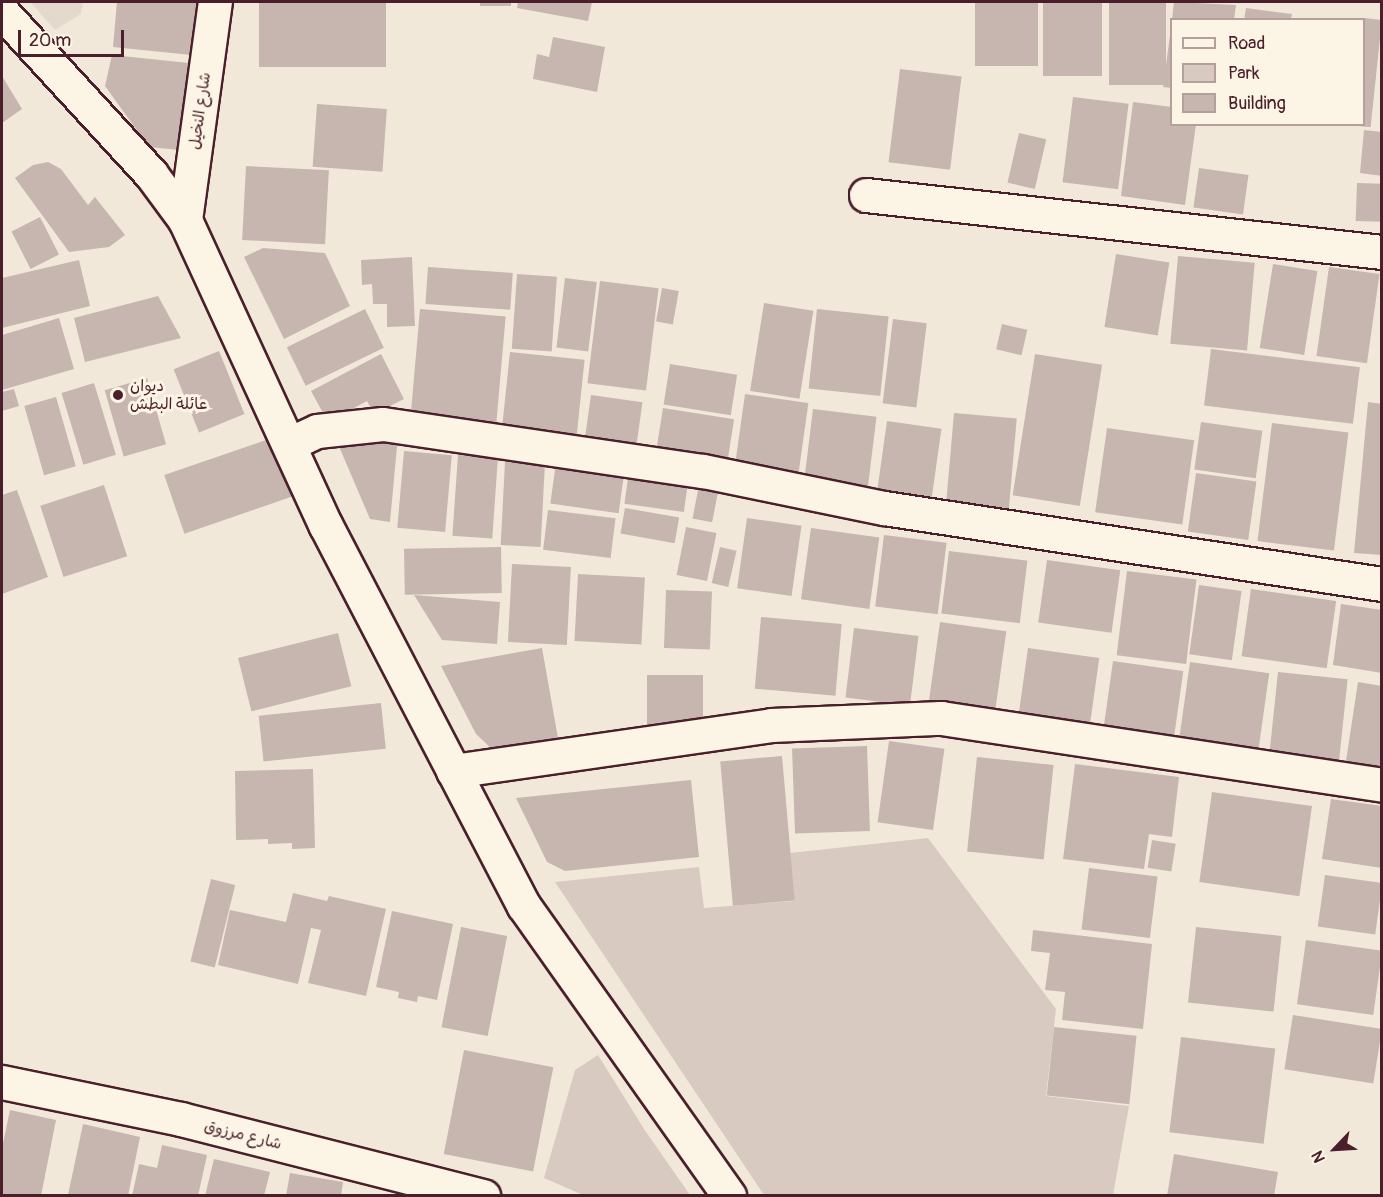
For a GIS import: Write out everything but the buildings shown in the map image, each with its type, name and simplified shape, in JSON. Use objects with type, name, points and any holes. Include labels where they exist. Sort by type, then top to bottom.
[{"type":"street","name":"شارع النخيل","points":[[185,220],[215,2]]},
{"type":"street","points":[[2,12],[151,174],[185,220],[326,526],[524,906],[729,1196]]},
{"type":"street","points":[[866,195],[1382,252]]},
{"type":"street","points":[[289,444],[317,431],[383,424],[703,471],[884,508],[1382,584]]},
{"type":"street","points":[[453,771],[771,725],[940,718],[1382,785]]},
{"type":"street","name":"شارع مرزوق","points":[[2,1082],[181,1119],[483,1196]]},
{"type":"shaded area","points":[[30,2],[83,2],[81,14],[55,30]]},
{"type":"green space","points":[[928,838],[1056,1009],[1046,1096],[1129,1106],[1113,1195],[764,1195],[555,882],[699,867],[704,908],[794,901],[790,853]]},
{"type":"green space","points":[[598,1055],[644,1129],[690,1195],[583,1195],[544,1178],[575,1070]]},
{"type":"place","name":"ديوان عائلة البطش","points":[[118,395]]}]
